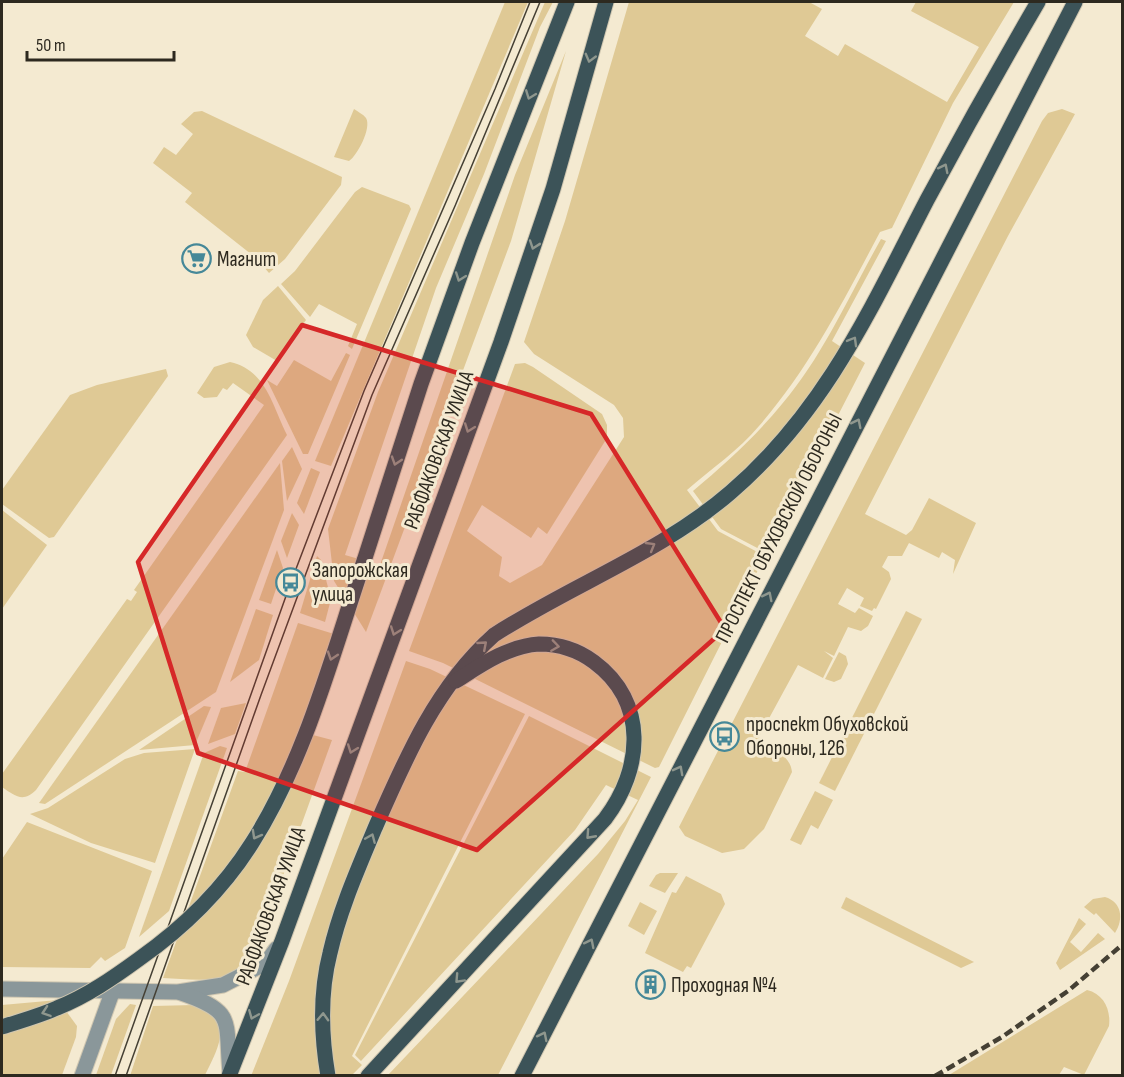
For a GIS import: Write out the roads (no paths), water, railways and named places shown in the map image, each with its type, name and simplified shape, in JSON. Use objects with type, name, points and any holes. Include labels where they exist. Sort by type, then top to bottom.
[{"type":"main road","points":[[2,1027],[58,1008],[108,981],[172,935],[216,892],[252,843],[286,779],[317,702],[421,384],[472,243],[567,2]]},
{"type":"main road","name":"РАБФАКОВСКАЯ УЛИЦА","points":[[229,1074],[282,941],[501,342],[553,189],[606,2]]},
{"type":"main road","points":[[328,1076],[322,1029],[329,954],[348,892],[393,787],[427,717],[445,689],[469,657],[494,635],[683,527],[729,494],[782,443],[823,391],[856,337],[973,113],[1038,2]]},
{"type":"main road","name":"ПРОСПЕКТ ОБУХОВСКОЙ ОБОРОНЫ","points":[[522,1076],[1076,2]]},
{"type":"main road","points":[[368,1076],[605,819],[624,788],[633,759],[635,735],[626,699],[618,683],[583,654],[560,646],[538,644],[518,648],[488,660],[445,689]]},
{"type":"street","points":[[2,989],[178,992],[223,985],[244,977],[266,963],[282,941]]},
{"type":"street","points":[[82,1076],[113,990]]},
{"type":"street","points":[[178,992],[216,1007],[225,1019],[229,1074]]},
{"type":"tram line","points":[[115,1076],[291,582],[364,391],[495,89],[530,2]]},
{"type":"tram line","points":[[126,1076],[261,695],[372,395],[455,206],[540,2]]},
{"type":"railway","points":[[935,1076],[1002,1037],[1068,991],[1122,945]]},
{"type":"place","name":"Магнит","points":[[196,259]]},
{"type":"place","name":"Запорожская улица","points":[[291,582]]},
{"type":"place","name":"проспект Обуховской Обороны, 126","points":[[725,736]]},
{"type":"place","name":"Проходная №4","points":[[650,985]]}]
